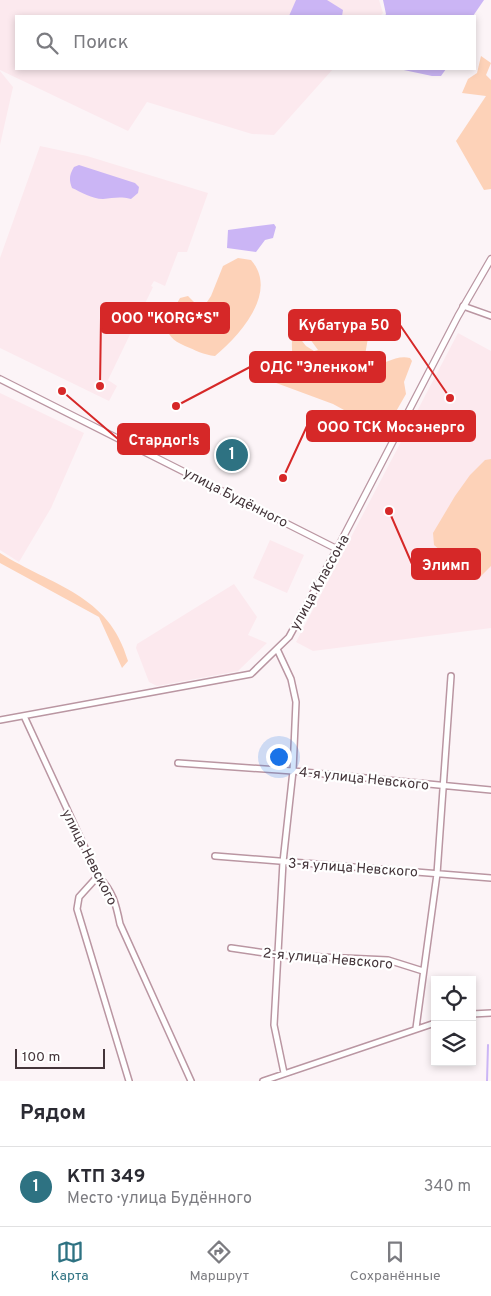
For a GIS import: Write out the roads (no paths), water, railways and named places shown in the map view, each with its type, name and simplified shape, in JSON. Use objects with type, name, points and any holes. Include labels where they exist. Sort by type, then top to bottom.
[{"type":"street","name":"улица Классона","points":[[0,720],[251,674],[289,637],[338,549],[463,306],[491,259]]},
{"type":"street","points":[[463,306],[491,316]]},
{"type":"street","name":"улица Будённого","points":[[0,379],[338,549]]},
{"type":"street","points":[[277,649],[291,679],[296,702],[292,771],[283,862],[274,1025],[284,1073]]},
{"type":"street","points":[[416,1028],[437,874],[451,676]]},
{"type":"street","name":"улица Невского","points":[[24,716],[98,876],[115,899],[120,924],[191,1081]]},
{"type":"street","name":"4-я улица Невского","points":[[178,763],[292,771],[491,790]]},
{"type":"street","name":"3-я улица Невского","points":[[216,856],[491,878]]},
{"type":"street","points":[[98,876],[79,897],[77,909],[129,1081]]},
{"type":"street","name":"2-я улица Невского","points":[[231,948],[279,955],[388,960],[423,971]]},
{"type":"street","points":[[476,1014],[491,1013]]},
{"type":"street","points":[[262,1081],[431,1024]]},
{"type":"waterway","points":[[487,1081],[488,1045]]},
{"type":"place","name":"ООО \"KORG*S\"","points":[[100,386]]},
{"type":"place","name":"Стардог!s","points":[[62,391]]},
{"type":"place","name":"Кубатура 50","points":[[450,398]]},
{"type":"place","name":"ОДС \"Эленком\"","points":[[176,406]]},
{"type":"place","name":"КТП 349","points":[[232,455]]},
{"type":"place","name":"ООО ТСК Мосэнерго","points":[[283,478]]},
{"type":"place","name":"Элимп","points":[[389,511]]}]
